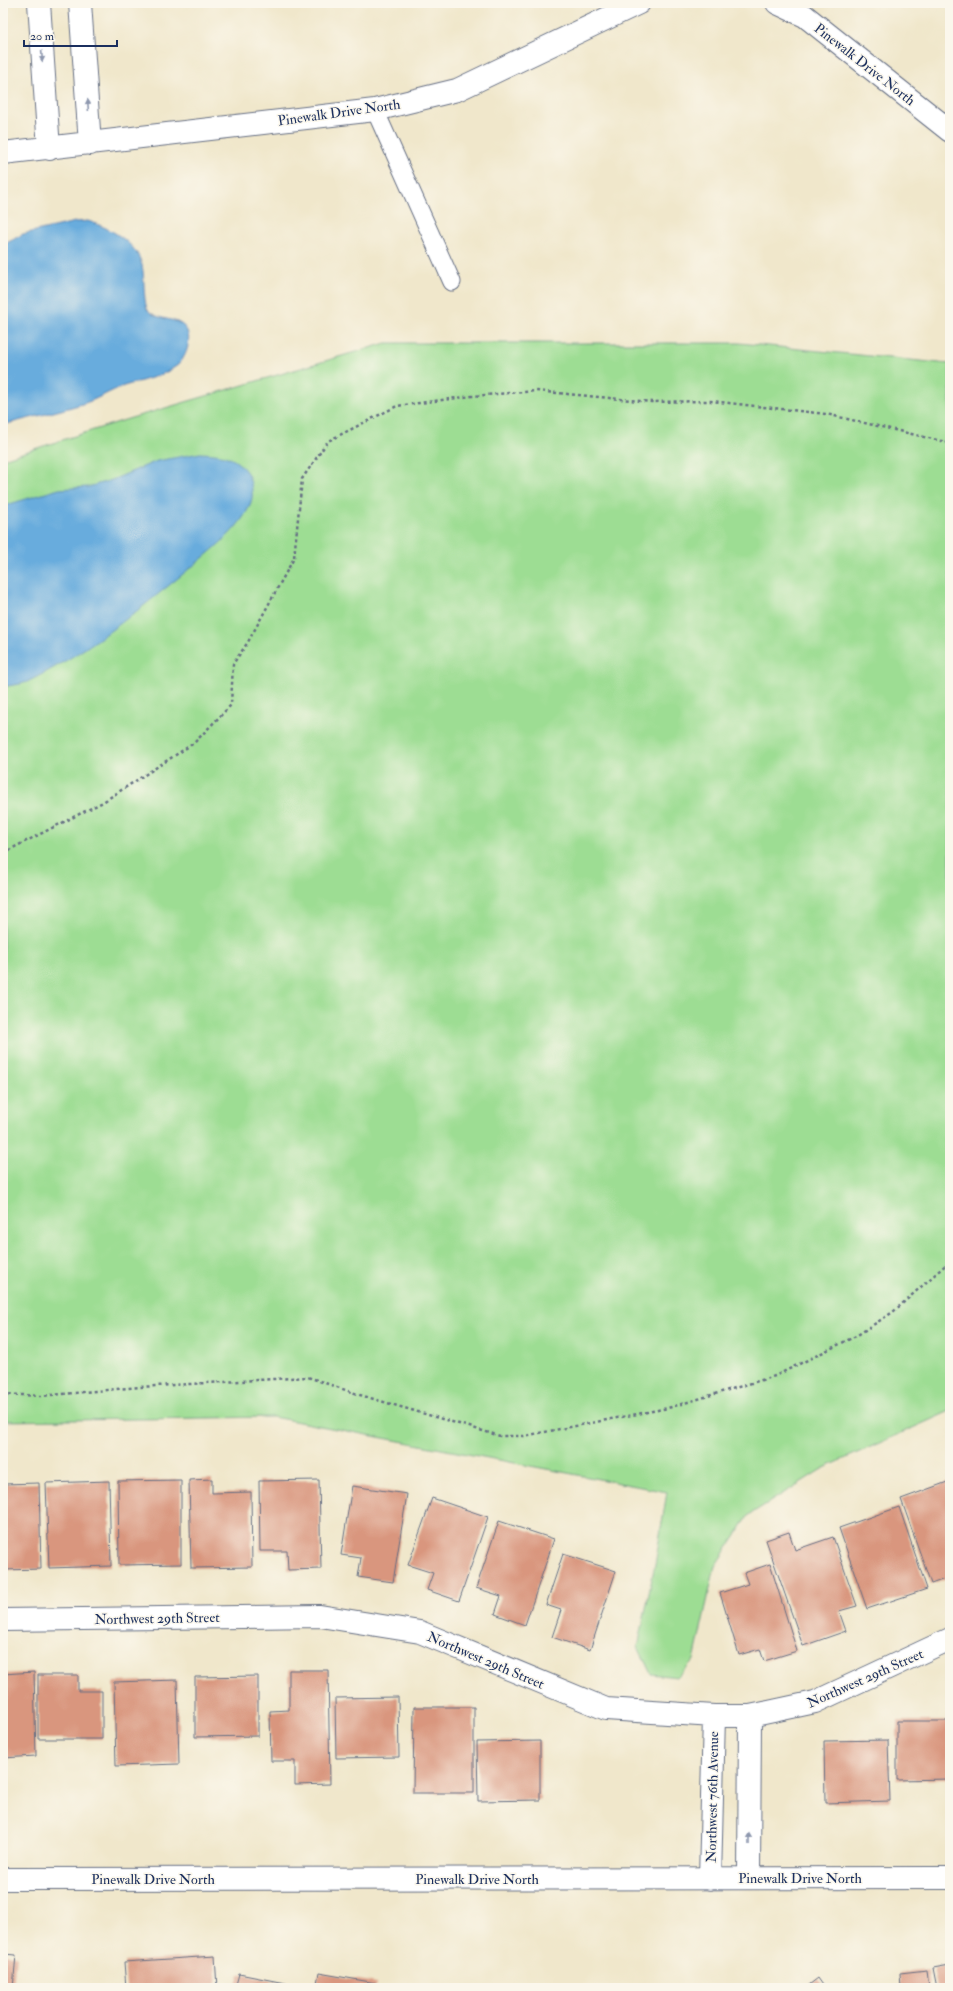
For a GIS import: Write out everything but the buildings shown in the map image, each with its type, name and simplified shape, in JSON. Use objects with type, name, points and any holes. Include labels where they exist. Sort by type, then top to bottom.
[{"type":"street","points":[[39,3],[48,149]]},
{"type":"street","points":[[80,3],[90,144]]},
{"type":"street","name":"Pinewalk Drive North","points":[[3,153],[375,110],[458,90],[639,3]]},
{"type":"street","name":"Pinewalk Drive North","points":[[777,3],[805,16],[950,131]]},
{"type":"street","name":"Northwest 29th Street","points":[[3,1620],[320,1616],[420,1632],[606,1709],[714,1716],[750,1716],[815,1702],[950,1639]]},
{"type":"street","name":"Northwest 76th Avenue","points":[[710,1878],[714,1716]]},
{"type":"street","points":[[749,1878],[750,1716]]},
{"type":"street","name":"Pinewalk Drive North","points":[[3,1879],[950,1878]]},
{"type":"lane","points":[[375,110],[452,282]]},
{"type":"path","points":[[3,853],[103,802],[194,743],[231,705],[233,664],[248,642],[294,558],[302,479],[328,441],[397,406],[472,396],[536,391],[651,402],[711,401],[826,414],[950,443]]},
{"type":"path","points":[[3,1394],[41,1396],[139,1387],[308,1376],[360,1395],[500,1436],[524,1436],[668,1408],[775,1376],[856,1336],[893,1312],[950,1261]]},
{"type":"green space","points":[[386,343],[739,343],[950,364],[950,1411],[822,1469],[749,1515],[715,1566],[694,1660],[677,1677],[651,1674],[638,1647],[656,1559],[667,1492],[273,1417],[3,1421],[3,459],[128,419]]},
{"type":"water","points":[[88,221],[113,232],[134,249],[142,265],[147,309],[156,316],[178,322],[186,329],[189,339],[185,355],[175,367],[157,376],[124,386],[82,404],[3,425],[3,245],[23,234],[75,222]]},
{"type":"water","points":[[200,453],[220,455],[232,459],[237,462],[247,473],[252,487],[252,499],[240,522],[212,550],[146,604],[88,646],[69,659],[27,682],[3,687],[3,506],[59,489],[88,487],[112,480],[157,461]]}]
